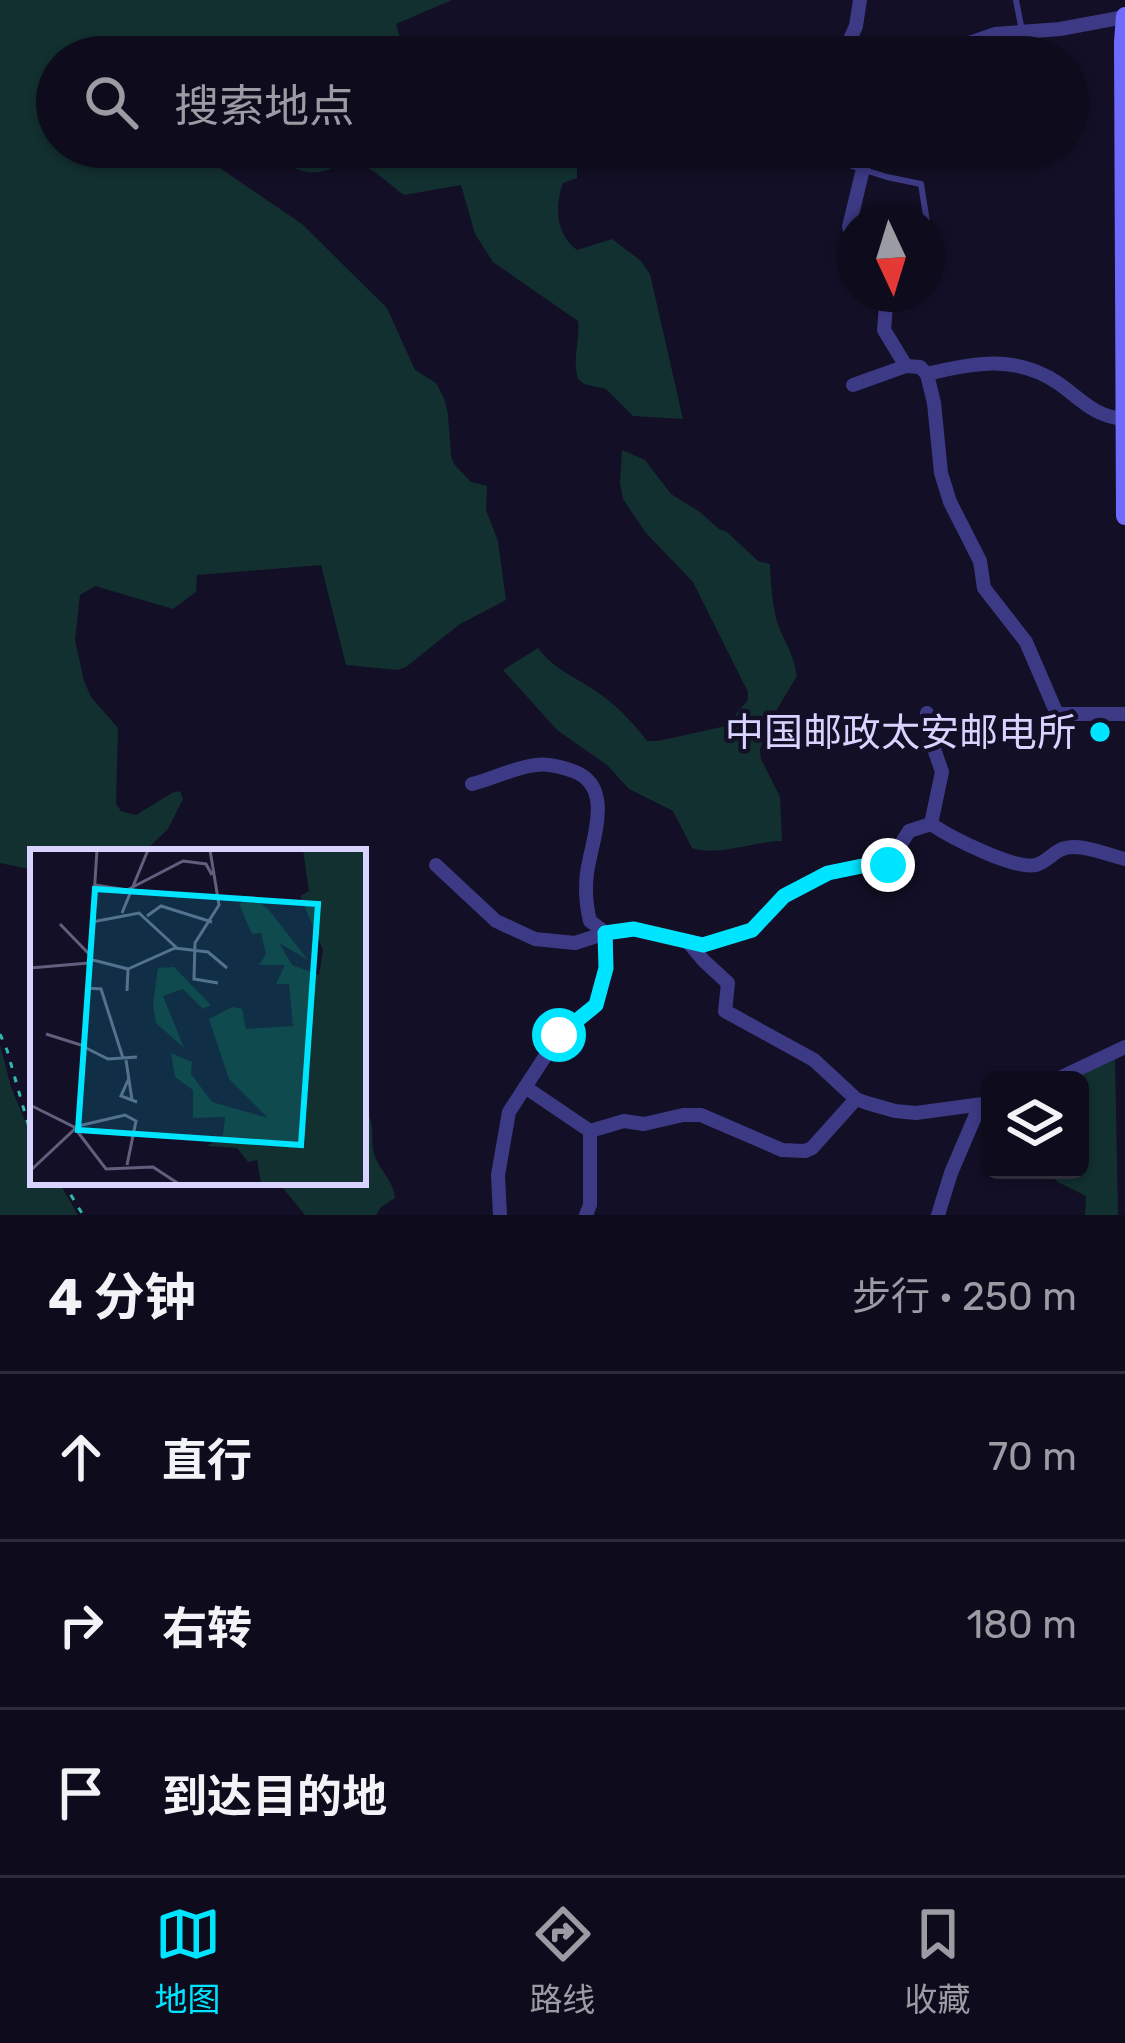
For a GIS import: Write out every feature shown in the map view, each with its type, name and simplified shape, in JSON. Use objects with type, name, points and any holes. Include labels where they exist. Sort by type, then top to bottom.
[{"type":"main road","points":[[1125,16],[1125,516]]},
{"type":"street","points":[[851,36],[860,0]]},
{"type":"street","points":[[986,36],[1060,29],[1125,16]]},
{"type":"street","points":[[855,204],[863,170]]},
{"type":"street","points":[[886,312],[884,330],[906,366]]},
{"type":"street","points":[[927,374],[978,362],[1019,366],[1049,377],[1097,413],[1125,422]]},
{"type":"street","points":[[853,385],[906,366],[920,367],[927,374],[950,502],[980,560],[984,588],[1026,642],[1057,715],[1125,714]]},
{"type":"street","points":[[927,713],[942,772],[931,824]]},
{"type":"street","points":[[472,784],[537,764],[574,771],[588,780],[596,794],[586,900],[590,921],[605,933],[606,968],[596,1005],[559,1035],[509,1112],[500,1151],[500,1215]]},
{"type":"street","points":[[931,824],[952,838],[1029,866],[1073,846],[1125,860]]},
{"type":"street","points":[[436,865],[496,921],[535,939],[575,943],[634,929],[703,945],[752,930],[784,896],[828,873],[888,865],[909,831],[931,824]]},
{"type":"street","points":[[688,942],[728,982],[725,1011],[814,1060],[856,1099],[907,1113],[981,1104]]},
{"type":"street","points":[[1073,1071],[1125,1047]]},
{"type":"street","points":[[525,1087],[590,1131]]},
{"type":"street","points":[[590,1131],[624,1121],[644,1124],[692,1114],[782,1150],[805,1151],[856,1099]]},
{"type":"street","points":[[938,1215],[951,1172],[981,1112]]},
{"type":"street","points":[[586,1215],[590,1131]]},
{"type":"lane","points":[[1016,0],[1022,31]]},
{"type":"lane","points":[[857,168],[921,184],[924,204]]},
{"type":"path","points":[[0,1034],[30,1127]]},
{"type":"path","points":[[65,1185],[83,1215]]},
{"type":"green space","points":[[0,0],[452,0],[396,24],[400,36],[36,36],[36,168],[220,168],[302,224],[387,308],[415,370],[436,383],[444,398],[454,464],[471,482],[487,486],[486,510],[498,541],[506,600],[460,624],[398,670],[346,665],[321,565],[197,575],[196,592],[173,609],[95,586],[80,595],[75,640],[91,697],[118,728],[116,804],[121,811],[136,815],[172,793],[180,791],[183,799],[168,829],[147,849],[30,849],[30,869],[0,863]]},
{"type":"green space","points":[[296,168],[331,168],[318,172]]},
{"type":"green space","points":[[367,168],[577,168],[577,178],[563,183],[560,192],[561,228],[577,250],[612,239],[650,274],[683,419],[633,416],[606,389],[578,379],[578,321],[493,262],[475,234],[461,185],[404,195]]},
{"type":"green space","points":[[622,450],[645,460],[671,494],[727,532],[758,561],[770,564],[775,612],[797,676],[767,726],[760,750],[780,797],[782,841],[712,851],[692,848],[673,811],[629,789],[607,765],[557,730],[503,670],[538,648],[615,706],[647,741],[726,726],[748,700],[693,582],[646,533],[623,499]]},
{"type":"green space","points":[[0,1045],[30,1133],[30,1185],[61,1185],[78,1215],[0,1215]]},
{"type":"green space","points":[[1115,1059],[1118,1215],[1085,1215],[1086,1196],[1054,1179],[1089,1179],[1088,1071]]},
{"type":"green space","points":[[366,1112],[374,1154],[395,1198],[376,1215],[305,1215],[280,1185],[366,1185]]},
{"type":"place","name":"中国邮政太安邮电所","points":[[1100,732]]},
{"type":"route","points":[[559,1035],[596,1005],[606,968],[605,933],[634,929],[703,945],[752,930],[784,896],[828,873],[888,865]]}]
